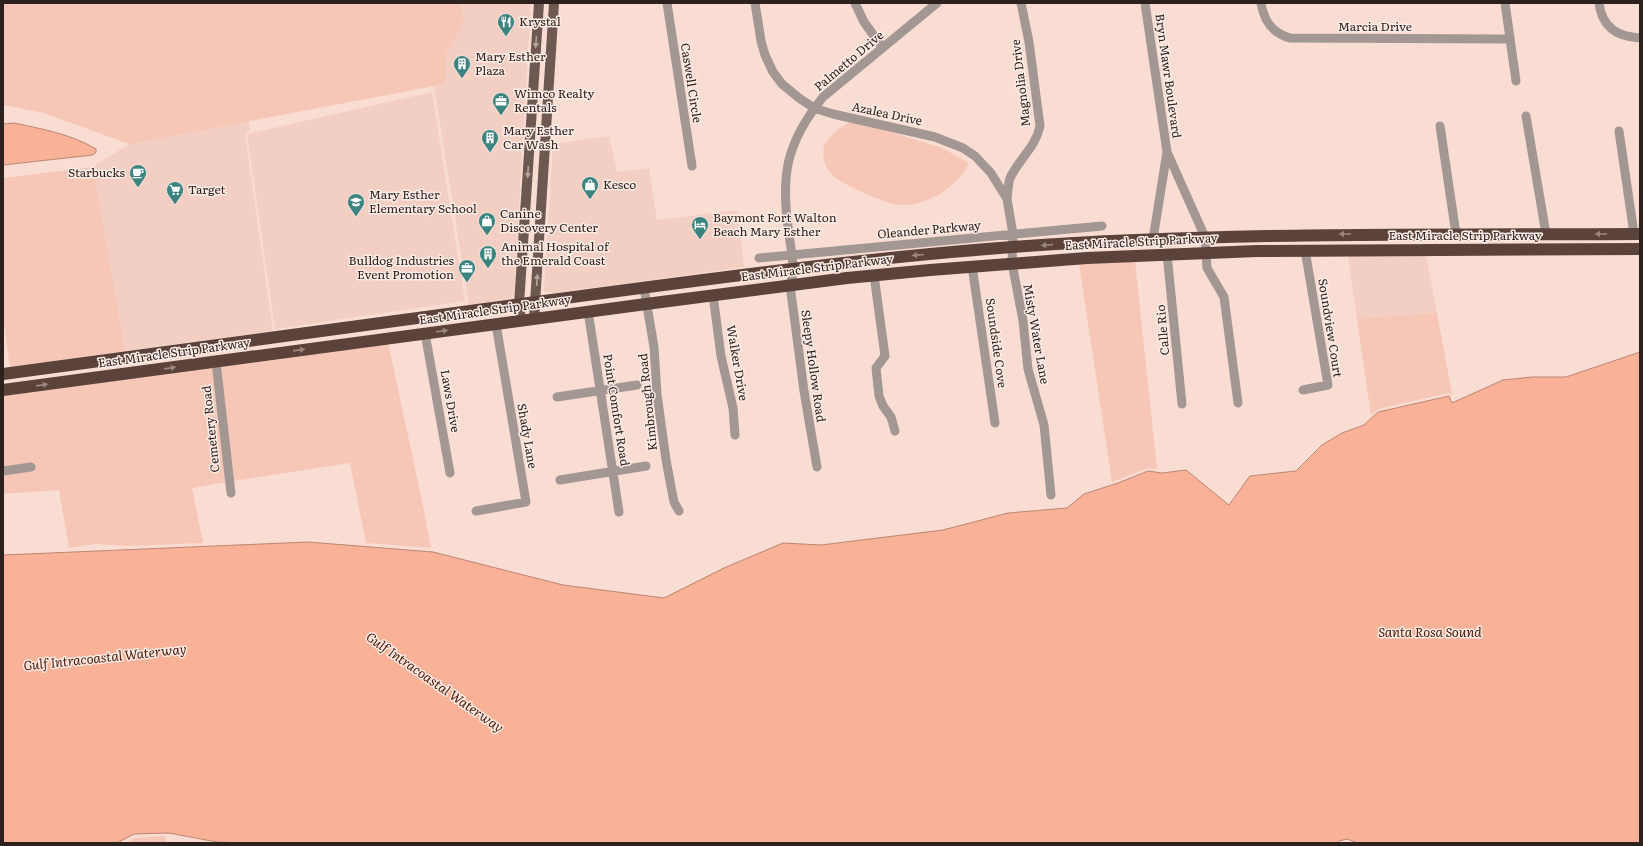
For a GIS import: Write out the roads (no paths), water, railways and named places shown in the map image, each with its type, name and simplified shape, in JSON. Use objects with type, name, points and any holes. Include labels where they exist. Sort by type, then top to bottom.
[{"type":"highway","name":"East Miracle Strip Parkway","points":[[3,374],[519,304],[906,256],[1012,247],[1205,237],[1363,234],[1637,234]]},
{"type":"highway","points":[[1363,234],[1363,250]]},
{"type":"highway","points":[[1546,234],[1546,250]]},
{"type":"highway","name":"East Miracle Strip Parkway","points":[[3,390],[790,285],[874,275],[972,266],[1167,254],[1305,250],[1640,249]]},
{"type":"main road","points":[[521,321],[519,304],[539,3]]},
{"type":"main road","points":[[534,319],[554,3]]},
{"type":"street","name":"Caswell Circle","points":[[667,3],[692,166]]},
{"type":"street","name":"Azalea Drive","points":[[755,3],[761,41],[773,72],[782,84],[799,98],[814,108],[833,114],[935,137],[963,148],[986,166],[1007,199],[1013,234],[1012,247]]},
{"type":"street","points":[[856,3],[864,22],[882,47]]},
{"type":"street","name":"Palmetto Drive","points":[[794,269],[784,197],[786,174],[794,144],[808,116],[829,90],[937,3]]},
{"type":"street","name":"Magnolia Drive","points":[[1007,199],[1010,178],[1034,144],[1040,126],[1030,50],[1021,3]]},
{"type":"street","name":"Bryn Mawr Boulevard","points":[[1145,3],[1167,152],[1205,237]]},
{"type":"street","name":"Marcia Drive","points":[[1261,3],[1264,18],[1271,28],[1277,33],[1290,38],[1510,39]]},
{"type":"street","points":[[1505,3],[1516,81]]},
{"type":"street","points":[[1599,3],[1605,23],[1612,30],[1621,35],[1640,38]]},
{"type":"street","points":[[1526,116],[1546,234]]},
{"type":"street","points":[[1440,126],[1456,234]]},
{"type":"street","points":[[1619,131],[1637,234]]},
{"type":"street","name":"Bryn Mawr Boulevard","points":[[1153,239],[1167,152]]},
{"type":"street","name":"Oleander Parkway","points":[[759,258],[1102,226]]},
{"type":"street","points":[[1205,237],[1207,268],[1224,297],[1238,403]]},
{"type":"street","name":"Misty Water Lane","points":[[1012,247],[1012,263],[1023,321],[1028,369],[1044,425],[1051,495]]},
{"type":"street","name":"Soundview Court","points":[[1303,390],[1328,385],[1305,250]]},
{"type":"street","name":"Calle Rio","points":[[1167,254],[1182,404]]},
{"type":"street","name":"Soundside Cove","points":[[972,266],[995,423]]},
{"type":"street","name":"Sleepy Hollow Road","points":[[794,269],[790,285],[804,391],[817,467]]},
{"type":"street","points":[[874,275],[885,356],[876,368],[878,384],[881,402],[888,411],[895,431]]},
{"type":"street","name":"Kimbrough Road","points":[[644,288],[654,347],[656,394],[666,460],[674,502],[679,511]]},
{"type":"street","name":"Walker Drive","points":[[713,295],[721,356],[733,408],[735,436]]},
{"type":"street","name":"Point Comfort Road","points":[[588,312],[619,512]]},
{"type":"street","name":"Shady Lane","points":[[476,511],[526,502],[496,324]]},
{"type":"street","name":"Laws Drive","points":[[425,333],[450,473]]},
{"type":"street","name":"Cemetery Road","points":[[216,362],[231,493]]},
{"type":"street","points":[[557,397],[637,385]]},
{"type":"street","points":[[560,480],[646,466]]},
{"type":"street","points":[[3,471],[31,467]]},
{"type":"water","points":[[14,123],[77,139],[96,149],[96,152],[93,155],[3,165],[3,124]]},
{"type":"water","name":"Santa Rosa Sound","points":[[1640,352],[1640,843],[1358,843],[1347,839],[1339,841],[1338,843],[244,843],[217,842],[169,833],[134,834],[117,843],[3,843],[3,555],[308,542],[433,552],[563,585],[664,598],[724,568],[783,543],[821,545],[943,530],[1008,513],[1067,508],[1084,494],[1148,471],[1162,473],[1186,470],[1229,505],[1250,476],[1296,471],[1322,445],[1342,433],[1364,425],[1378,412],[1449,396],[1452,403],[1503,380],[1532,377],[1566,377]]},
{"type":"place","name":"Krystal","points":[[506,37]]},
{"type":"place","name":"Mary Esther Plaza","points":[[462,79]]},
{"type":"place","name":"Wimco Realty Rentals","points":[[501,116]]},
{"type":"place","name":"Mary Esther Car Wash","points":[[490,153]]},
{"type":"place","name":"Starbucks","points":[[138,188]]},
{"type":"place","name":"Kesco","points":[[590,200]]},
{"type":"place","name":"Target","points":[[175,205]]},
{"type":"place","name":"Mary Esther Elementary School","points":[[356,217]]},
{"type":"place","name":"Canine Discovery Center","points":[[487,236]]},
{"type":"place","name":"Baymont Fort Walton Beach Mary Esther","points":[[700,240]]},
{"type":"place","name":"Animal Hospital of the Emerald Coast","points":[[488,269]]},
{"type":"place","name":"Bulldog Industries Event Promotion","points":[[467,283]]},
{"type":"water label","name":"Gulf Intracoastal Waterway","points":[[105,657]]},
{"type":"water label","name":"Gulf Intracoastal Waterway","points":[[435,682]]}]
